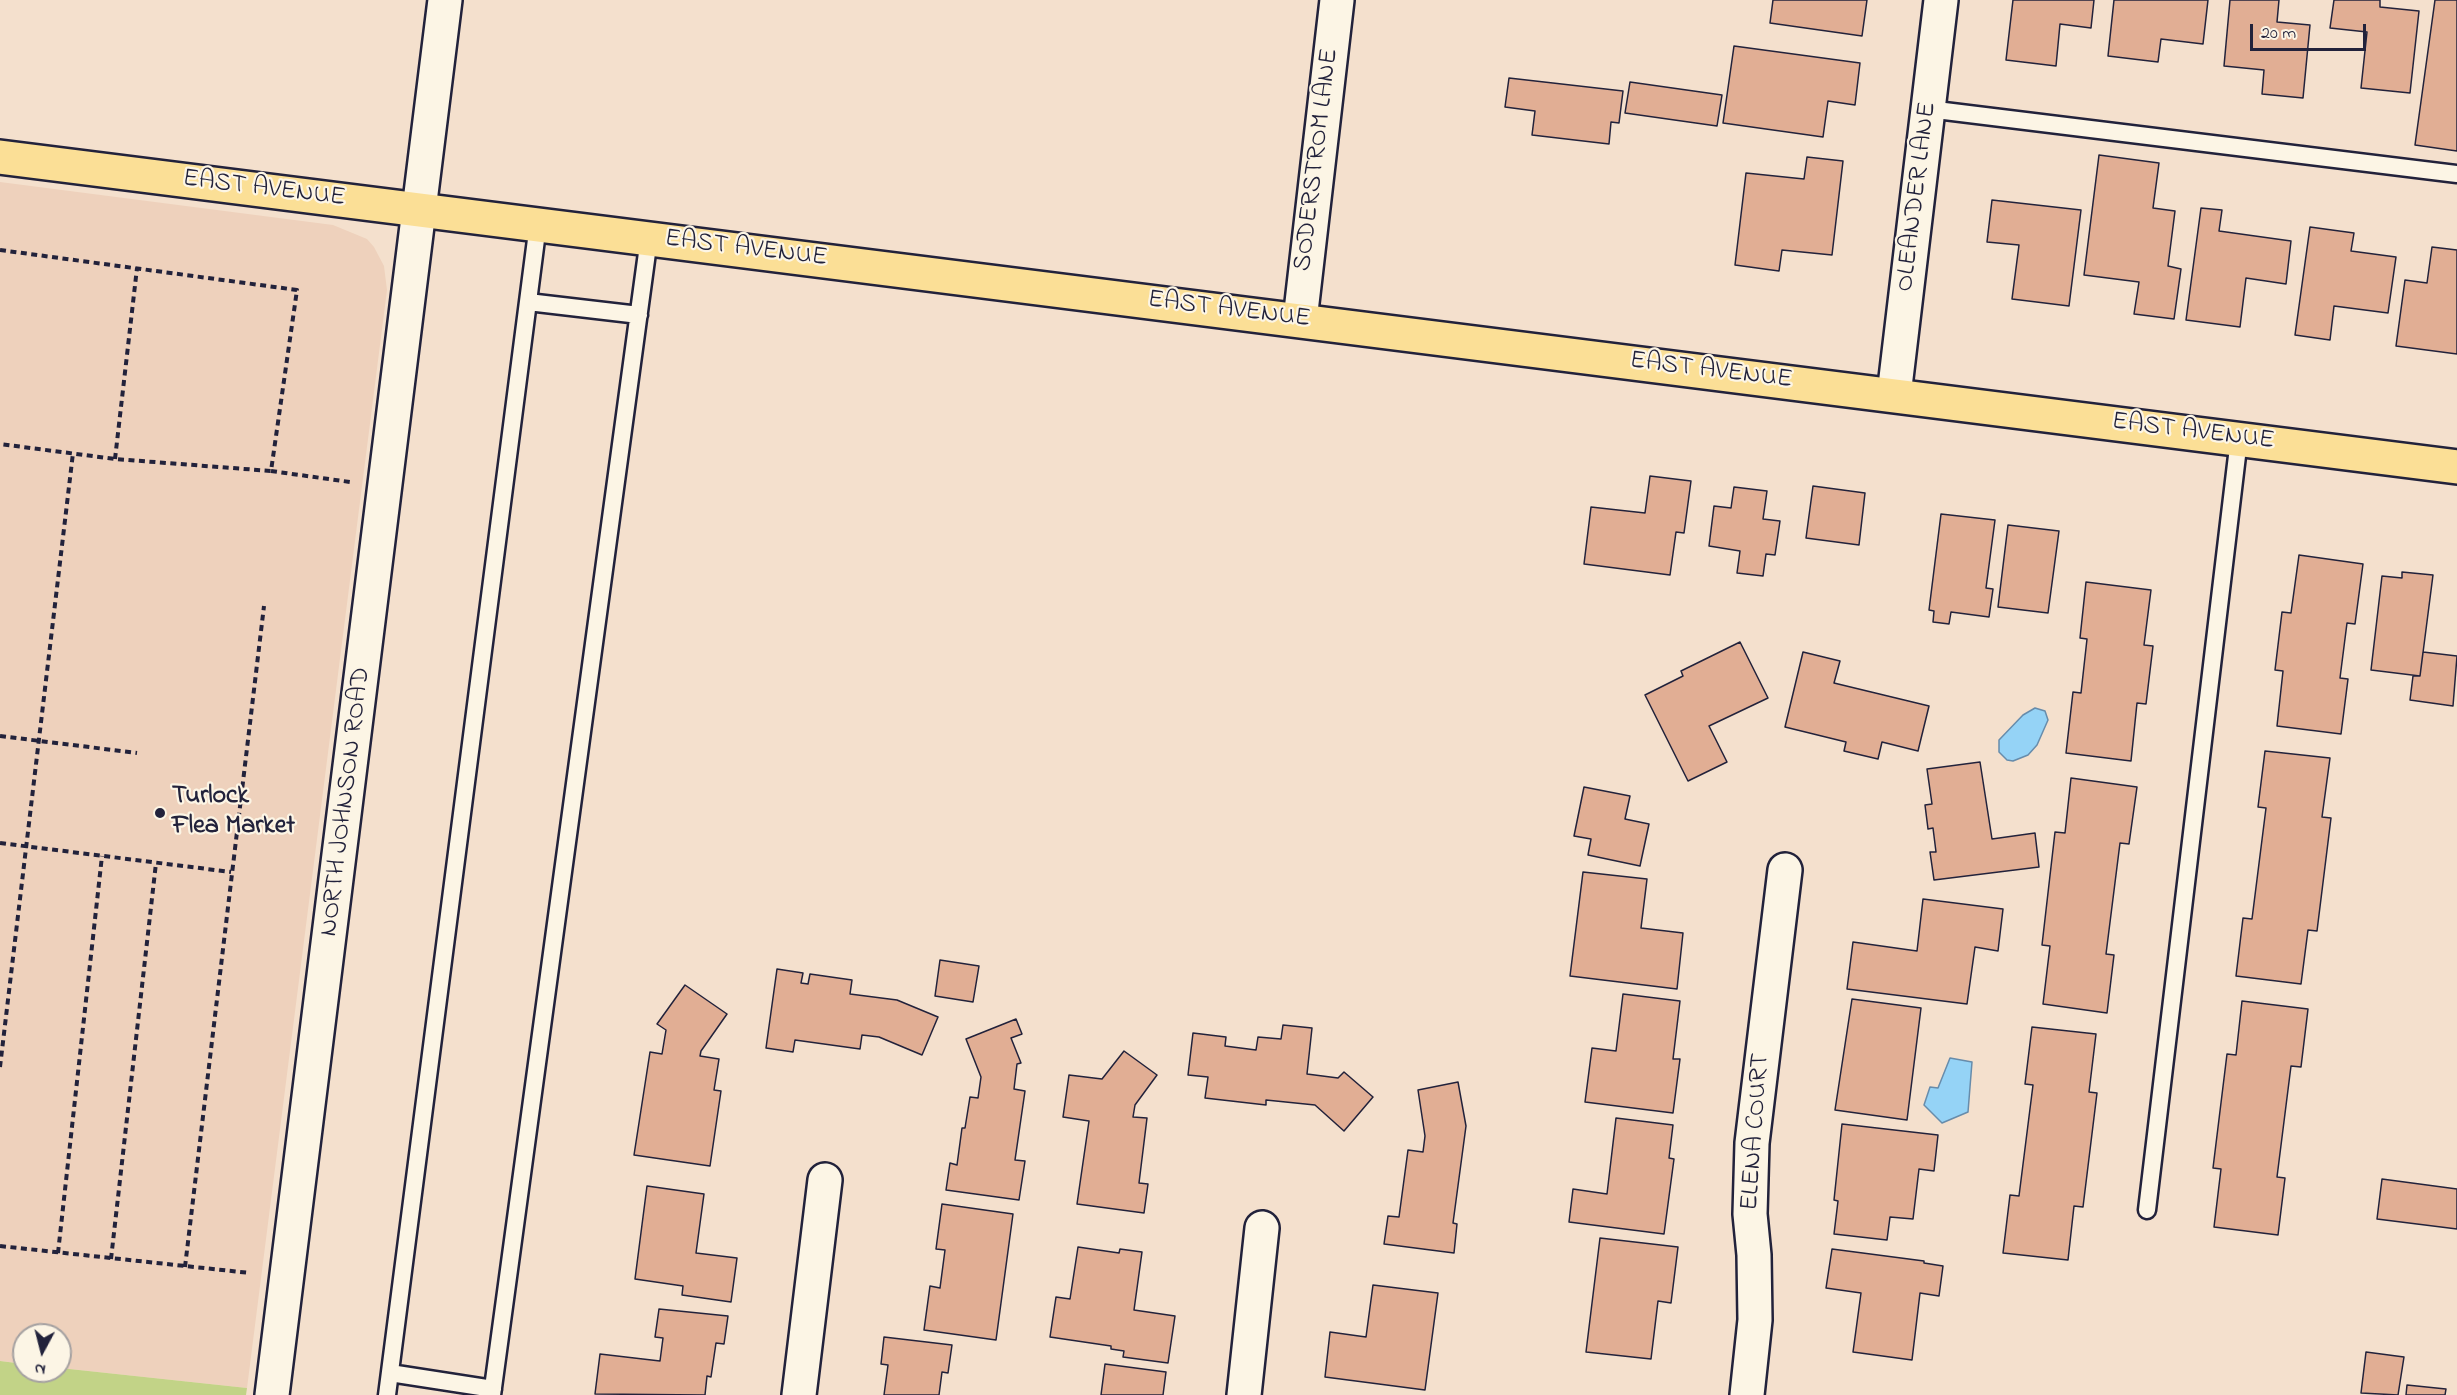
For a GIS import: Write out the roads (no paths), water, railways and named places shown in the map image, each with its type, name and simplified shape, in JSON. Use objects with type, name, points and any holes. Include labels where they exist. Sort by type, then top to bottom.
[{"type":"main road","name":"EAST AVENUE","points":[[0,157],[1894,394],[2457,467]]},
{"type":"street","name":"NORTH JOHNSON ROAD","points":[[272,1395],[421,209],[445,0]]},
{"type":"street","name":"SODERSTROM LANE","points":[[1300,320],[1337,0]]},
{"type":"street","name":"OLEANDER LANE","points":[[1894,394],[1941,0]]},
{"type":"street","name":"ELENA COURT","points":[[1747,1395],[1755,1320],[1754,1255],[1750,1214],[1752,1143],[1785,870]]},
{"type":"street","points":[[799,1395],[825,1180]]},
{"type":"street","points":[[1244,1395],[1262,1228]]},
{"type":"lane","points":[[1929,109],[2457,174]]},
{"type":"lane","points":[[387,1395],[538,224]]},
{"type":"lane","points":[[390,1373],[493,1392],[649,238]]},
{"type":"lane","points":[[528,302],[639,315]]},
{"type":"lane","points":[[2147,1210],[2239,439]]},
{"type":"water","points":[[2035,708],[2045,711],[2048,720],[2037,745],[2028,755],[2013,761],[2007,760],[1999,752],[1999,740],[2023,715]]},
{"type":"water","points":[[1950,1058],[1972,1062],[1968,1112],[1942,1123],[1924,1105],[1930,1087],[1938,1088]]},
{"type":"place","name":"Turlock Flea Market","points":[[160,813]]}]
